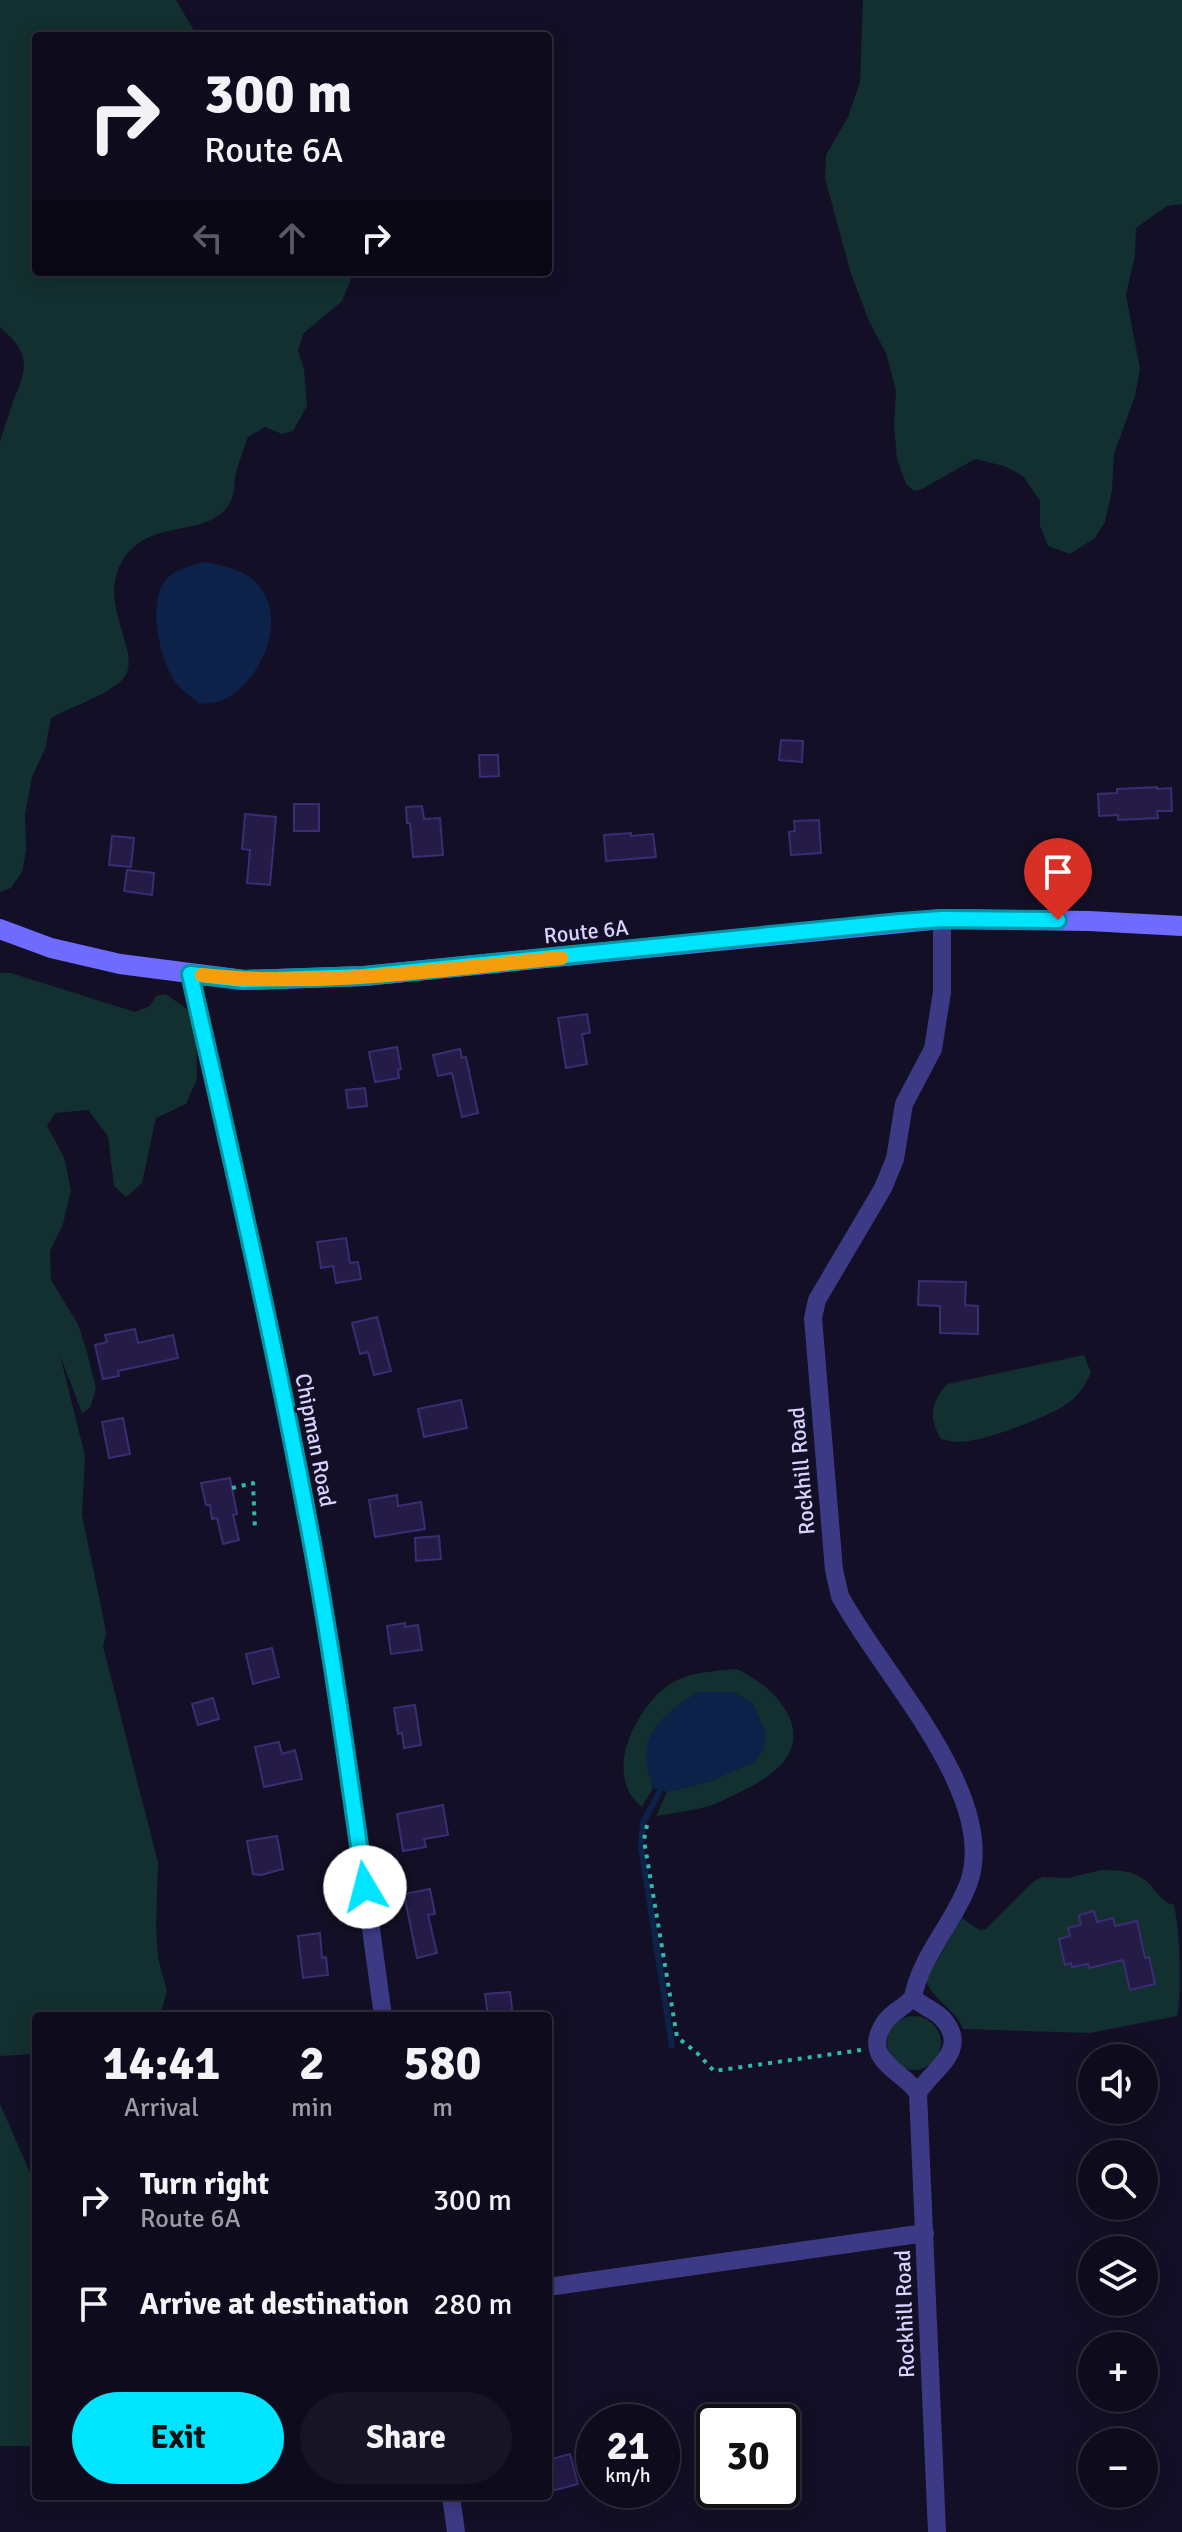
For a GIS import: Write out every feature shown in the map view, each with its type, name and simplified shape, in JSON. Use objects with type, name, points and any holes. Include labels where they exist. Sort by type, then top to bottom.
[{"type":"main road","name":"Route 6A","points":[[0,929],[51,948],[107,961],[244,980],[364,976],[942,919],[1182,926]]},
{"type":"street","name":"Rockhill Road","points":[[879,2048],[880,2031],[885,2021],[905,2008],[913,1997],[918,1978],[969,1881],[972,1826],[965,1798],[950,1766],[840,1596],[834,1570],[813,1318],[817,1300],[883,1188],[895,1159],[904,1104],[933,1049],[942,992],[942,919]]},
{"type":"street","name":"Chipman Road","points":[[190,974],[265,1306],[307,1517],[338,1698],[382,2012]]},
{"type":"street","points":[[879,2048],[884,2062],[910,2082],[918,2093],[925,2081],[944,2065],[951,2047],[951,2036],[941,2018],[922,2008],[913,1997]]},
{"type":"street","name":"Rockhill Road","points":[[918,2093],[937,2532]]},
{"type":"street","points":[[552,2286],[925,2233]]},
{"type":"street","points":[[452,2500],[456,2532]]},
{"type":"path","points":[[232,1488],[253,1483],[255,1530]]},
{"type":"path","points":[[647,1825],[644,1840],[674,2028],[677,2037],[697,2053],[709,2068],[714,2071],[879,2048]]},
{"type":"green space","points":[[0,0],[176,0],[195,32],[32,32],[32,276],[352,276],[342,301],[303,334],[298,351],[304,369],[307,406],[293,431],[282,434],[265,427],[248,437],[236,473],[232,499],[220,514],[195,526],[151,536],[137,544],[125,557],[116,574],[114,592],[128,669],[116,685],[51,718],[45,749],[32,777],[25,814],[26,851],[22,872],[11,888],[0,892],[0,441],[22,377],[24,360],[17,344],[0,327]]},
{"type":"green space","points":[[863,0],[1182,0],[1182,204],[1167,206],[1136,228],[1135,255],[1126,295],[1140,369],[1135,396],[1114,454],[1112,490],[1105,522],[1095,538],[1070,554],[1048,546],[1040,526],[1040,501],[1023,476],[1004,466],[975,459],[922,489],[914,491],[906,484],[897,459],[894,424],[896,391],[886,353],[869,321],[851,274],[825,178],[826,155],[848,117],[860,82]]},
{"type":"green space","points":[[0,973],[11,973],[135,1012],[150,1006],[156,996],[166,994],[188,1010],[196,1031],[197,1079],[186,1104],[156,1118],[142,1183],[126,1197],[114,1186],[108,1136],[88,1110],[55,1113],[47,1126],[64,1157],[71,1190],[63,1224],[50,1251],[51,1280],[78,1324],[96,1389],[90,1408],[82,1413],[60,1355],[85,1456],[82,1515],[104,1621],[106,1635],[103,1646],[158,1863],[158,1958],[167,1991],[161,2012],[32,2012],[32,2054],[0,2056]]},
{"type":"green space","points":[[1084,1355],[1091,1373],[1079,1393],[1059,1409],[984,1438],[960,1442],[941,1439],[934,1424],[933,1410],[947,1384]]},
{"type":"green space","points":[[737,1669],[768,1689],[786,1710],[793,1733],[787,1756],[758,1783],[716,1803],[656,1816],[667,1792],[711,1781],[646,1756],[653,1788],[642,1807],[630,1793],[624,1778],[624,1760],[635,1725],[657,1695],[677,1680],[711,1671]]},
{"type":"green space","points":[[1101,1870],[1135,1874],[1149,1883],[1165,1901],[1174,1905],[1180,1961],[1177,2016],[1090,2033],[963,2029],[956,2016],[927,1984],[927,1977],[962,1918],[979,1930],[986,1929],[1034,1881],[1043,1877],[1068,1878]]},
{"type":"green space","points":[[914,2016],[933,2024],[941,2043],[933,2062],[914,2070],[895,2062],[887,2043],[895,2024]]},
{"type":"green space","points":[[0,2104],[32,2177],[32,2446],[0,2446]]},
{"type":"water","points":[[204,562],[234,569],[255,581],[268,601],[271,617],[266,649],[249,678],[225,699],[200,704],[178,686],[170,673],[156,618],[160,591],[165,581],[178,571]]},
{"type":"water","points":[[699,1692],[733,1692],[753,1703],[765,1731],[764,1749],[755,1762],[711,1781],[667,1792],[653,1788],[646,1759],[651,1735],[672,1710]]},
{"type":"building","points":[[781,740],[803,741],[802,762],[779,760]]},
{"type":"building","points":[[479,755],[498,755],[499,776],[480,777]]},
{"type":"building","points":[[1171,788],[1172,811],[1157,811],[1158,818],[1118,820],[1118,815],[1099,816],[1098,794],[1117,793],[1117,789]]},
{"type":"building","points":[[294,804],[319,804],[319,831],[294,831]]},
{"type":"building","points":[[422,806],[424,819],[440,818],[443,855],[413,857],[406,807]]},
{"type":"building","points":[[245,814],[276,817],[270,885],[247,883],[250,850],[242,849]]},
{"type":"building","points":[[819,820],[821,853],[791,855],[789,832],[795,831],[794,821]]},
{"type":"building","points":[[631,833],[631,836],[653,834],[656,857],[606,861],[604,835]]},
{"type":"building","points":[[112,836],[134,838],[131,867],[109,865]]},
{"type":"building","points":[[127,870],[154,873],[152,895],[124,891]]},
{"type":"building","points":[[587,1014],[590,1033],[582,1034],[587,1064],[566,1068],[558,1018]]},
{"type":"building","points":[[397,1047],[401,1069],[398,1070],[399,1078],[375,1082],[369,1052]]},
{"type":"building","points":[[460,1049],[462,1058],[466,1057],[478,1113],[462,1117],[452,1073],[438,1076],[433,1055]]},
{"type":"building","points":[[365,1088],[367,1106],[348,1108],[346,1090]]},
{"type":"building","points":[[346,1238],[350,1263],[358,1262],[361,1279],[336,1283],[333,1266],[321,1268],[317,1242]]},
{"type":"building","points":[[919,1281],[966,1282],[965,1305],[978,1306],[978,1334],[940,1333],[940,1306],[918,1305]]},
{"type":"building","points":[[377,1317],[391,1371],[374,1375],[368,1352],[360,1354],[352,1323]]},
{"type":"building","points":[[135,1329],[138,1343],[173,1335],[178,1358],[118,1371],[119,1376],[103,1379],[95,1345],[107,1342],[105,1335]]},
{"type":"building","points":[[461,1400],[467,1428],[424,1437],[418,1409]]},
{"type":"building","points":[[123,1418],[130,1454],[109,1458],[102,1422]]},
{"type":"building","points":[[230,1478],[239,1540],[223,1544],[217,1518],[212,1519],[201,1483]]},
{"type":"building","points":[[397,1495],[398,1506],[421,1502],[425,1529],[375,1537],[369,1500]]},
{"type":"building","points":[[439,1536],[441,1559],[416,1561],[415,1538]]},
{"type":"building","points":[[405,1623],[405,1627],[418,1625],[422,1650],[391,1654],[387,1626]]},
{"type":"building","points":[[272,1648],[279,1677],[253,1684],[246,1654]]},
{"type":"building","points":[[213,1698],[219,1719],[198,1725],[192,1704]]},
{"type":"building","points":[[415,1705],[421,1745],[404,1748],[402,1733],[398,1734],[394,1708]]},
{"type":"building","points":[[279,1742],[282,1754],[295,1750],[302,1779],[264,1787],[255,1747]]},
{"type":"building","points":[[443,1805],[448,1835],[424,1839],[426,1847],[403,1851],[397,1814]]},
{"type":"building","points":[[277,1836],[283,1869],[253,1874],[247,1841]]},
{"type":"building","points":[[430,1889],[435,1914],[428,1915],[437,1953],[417,1958],[404,1894]]},
{"type":"building","points":[[1094,1911],[1097,1922],[1113,1918],[1115,1926],[1137,1921],[1145,1958],[1149,1957],[1155,1984],[1130,1990],[1123,1960],[1089,1968],[1088,1964],[1065,1965],[1059,1939],[1070,1936],[1068,1928],[1081,1925],[1079,1915]]},
{"type":"building","points":[[320,1933],[322,1958],[326,1957],[328,1975],[303,1978],[298,1936]]},
{"type":"building","points":[[510,1992],[512,2012],[487,2012],[485,1994]]},
{"type":"building","points":[[570,2454],[576,2485],[552,2491],[552,2459]]},
{"type":"waterway","points":[[660,1790],[643,1823],[641,1847],[672,2046]]},
{"type":"slow traffic","points":[[202,975],[244,980],[364,976],[561,958]]},
{"type":"route","points":[[365,1887],[338,1698],[307,1517],[265,1306],[190,974],[244,980],[364,976],[900,922],[942,919],[1058,920]]}]
